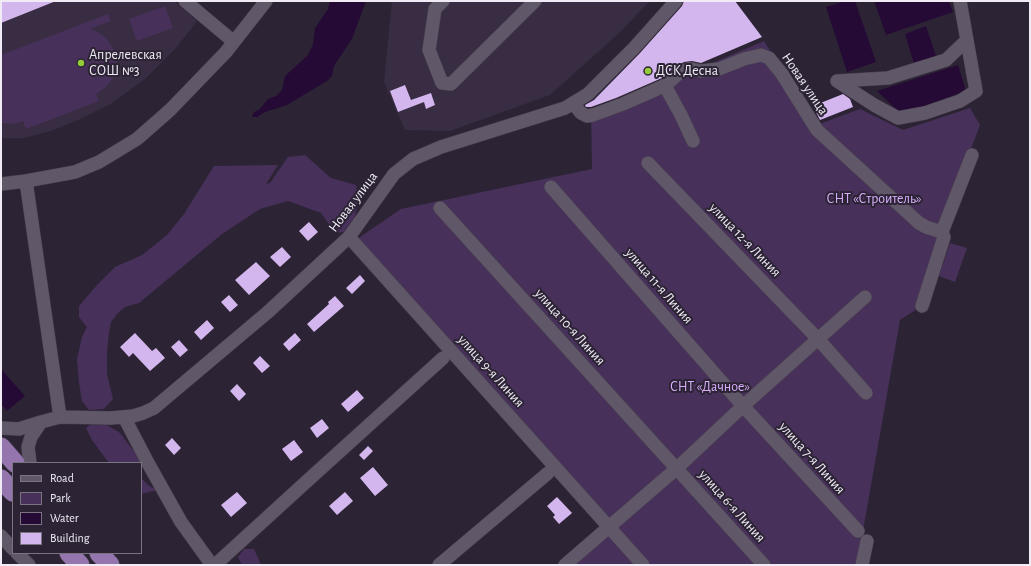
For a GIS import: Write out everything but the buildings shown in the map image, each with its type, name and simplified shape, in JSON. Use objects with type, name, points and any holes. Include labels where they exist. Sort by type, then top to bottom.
[{"type":"highway","points":[[1,447],[15,462]]},
{"type":"highway","points":[[1,479],[12,491]]},
{"type":"highway","points":[[70,554],[80,565]]},
{"type":"highway","points":[[100,554],[110,565]]},
{"type":"street","points":[[186,1],[234,42]]},
{"type":"street","points":[[1,184],[75,172],[99,162],[137,139],[170,110],[234,42],[266,1]]},
{"type":"street","points":[[443,1],[435,9],[429,50],[442,83],[446,84],[451,84],[535,1]]},
{"type":"street","name":"Новая улица","points":[[1,428],[19,429],[60,417],[124,417],[143,413],[163,401],[268,312],[349,237],[394,174],[413,159],[441,147],[565,108],[588,94],[597,86],[634,48],[676,1]]},
{"type":"street","points":[[960,1],[967,40],[976,91],[960,101],[925,113],[898,118],[837,82],[888,78],[946,60],[967,40]]},
{"type":"street","name":"Новая улица","points":[[573,103],[581,113],[587,116],[593,115],[665,86],[678,74],[688,69],[701,71],[719,69],[754,56],[761,55],[769,58],[782,74],[817,130],[919,223],[942,232]]},
{"type":"street","points":[[665,86],[681,114],[693,141]]},
{"type":"street","points":[[922,306],[944,237],[942,232],[972,155]]},
{"type":"street","name":"улица 12-я Линия","points":[[648,163],[818,339],[866,393]]},
{"type":"street","points":[[26,181],[60,417]]},
{"type":"street","name":"улица 11-я Линия","points":[[551,187],[743,406]]},
{"type":"street","name":"улица 10-я Линия","points":[[440,208],[676,469]]},
{"type":"street","name":"улица 9-я Линия","points":[[349,237],[643,565]]},
{"type":"street","points":[[565,565],[676,469],[743,406],[865,297]]},
{"type":"street","points":[[124,417],[178,517],[214,565],[443,358]]},
{"type":"street","name":"улица 7-я Линия","points":[[743,406],[858,531]]},
{"type":"street","points":[[30,462],[28,447],[31,437],[41,422]]},
{"type":"street","name":"улица 6-я Линия","points":[[676,469],[764,565]]},
{"type":"street","points":[[438,565],[548,473]]},
{"type":"street","points":[[1,536],[12,548]]},
{"type":"street","points":[[862,565],[867,541]]},
{"type":"street","points":[[18,554],[29,565]]},
{"type":"shaded area","name":"Апрелевская СОШ №3","points":[[1,1],[174,1],[197,21],[176,48],[145,79],[112,103],[78,120],[51,131],[24,138],[1,138]]},
{"type":"shaded area","points":[[392,1],[650,1],[618,34],[550,95],[450,131],[405,130],[384,82]]},
{"type":"green space","points":[[165,6],[173,28],[137,41],[129,19]]},
{"type":"green space","points":[[108,14],[111,21],[90,29],[98,32],[106,38],[114,50],[117,60],[116,70],[112,79],[106,87],[96,94],[99,101],[26,129],[23,121],[15,124],[1,123],[1,55]]},
{"type":"green space","name":"СНТ «Дачное»","points":[[764,41],[817,125],[860,109],[903,130],[970,108],[980,125],[956,188],[917,309],[900,320],[857,565],[557,565],[601,526],[350,244],[401,209],[592,169],[591,110],[649,90]]},
{"type":"green space","points":[[305,155],[331,178],[356,185],[358,200],[355,217],[344,232],[335,233],[321,213],[288,201],[260,209],[222,234],[139,303],[125,307],[117,314],[111,322],[107,352],[107,374],[113,399],[104,409],[89,410],[82,401],[79,383],[77,359],[82,337],[87,327],[79,317],[79,306],[115,267],[142,255],[167,235],[184,214],[214,166],[278,165],[266,184],[270,183],[288,157]]},
{"type":"green space","points":[[950,243],[967,248],[955,282],[939,276]]},
{"type":"green space","points":[[90,425],[107,425],[120,433],[135,453],[140,462],[108,462],[92,440],[86,428]]},
{"type":"green space","points":[[142,479],[149,486],[157,490],[142,494]]},
{"type":"green space","points":[[244,549],[254,549],[261,565],[242,565],[238,557]]},
{"type":"water","points":[[330,1],[366,1],[352,39],[334,66],[332,76],[327,81],[287,105],[265,112],[257,117],[252,117],[254,112],[259,110],[268,99],[276,96],[282,90],[285,76],[308,55],[313,44],[315,28],[328,9]]},
{"type":"water","points":[[845,1],[855,1],[876,62],[847,72],[826,7]]},
{"type":"water","points":[[874,1],[949,1],[953,12],[886,35]]},
{"type":"water","points":[[926,26],[936,56],[914,64],[905,34]]},
{"type":"water","points":[[958,65],[966,91],[901,114],[877,91]]},
{"type":"water","points":[[1,369],[25,396],[7,411],[1,404]]},
{"type":"place","name":"Апрелевская СОШ №3","points":[[81,63]]},
{"type":"place","name":"ДСК Десна","points":[[648,71]]},
{"type":"park label","name":"СНТ «Строитель»","points":[[874,199]]}]
